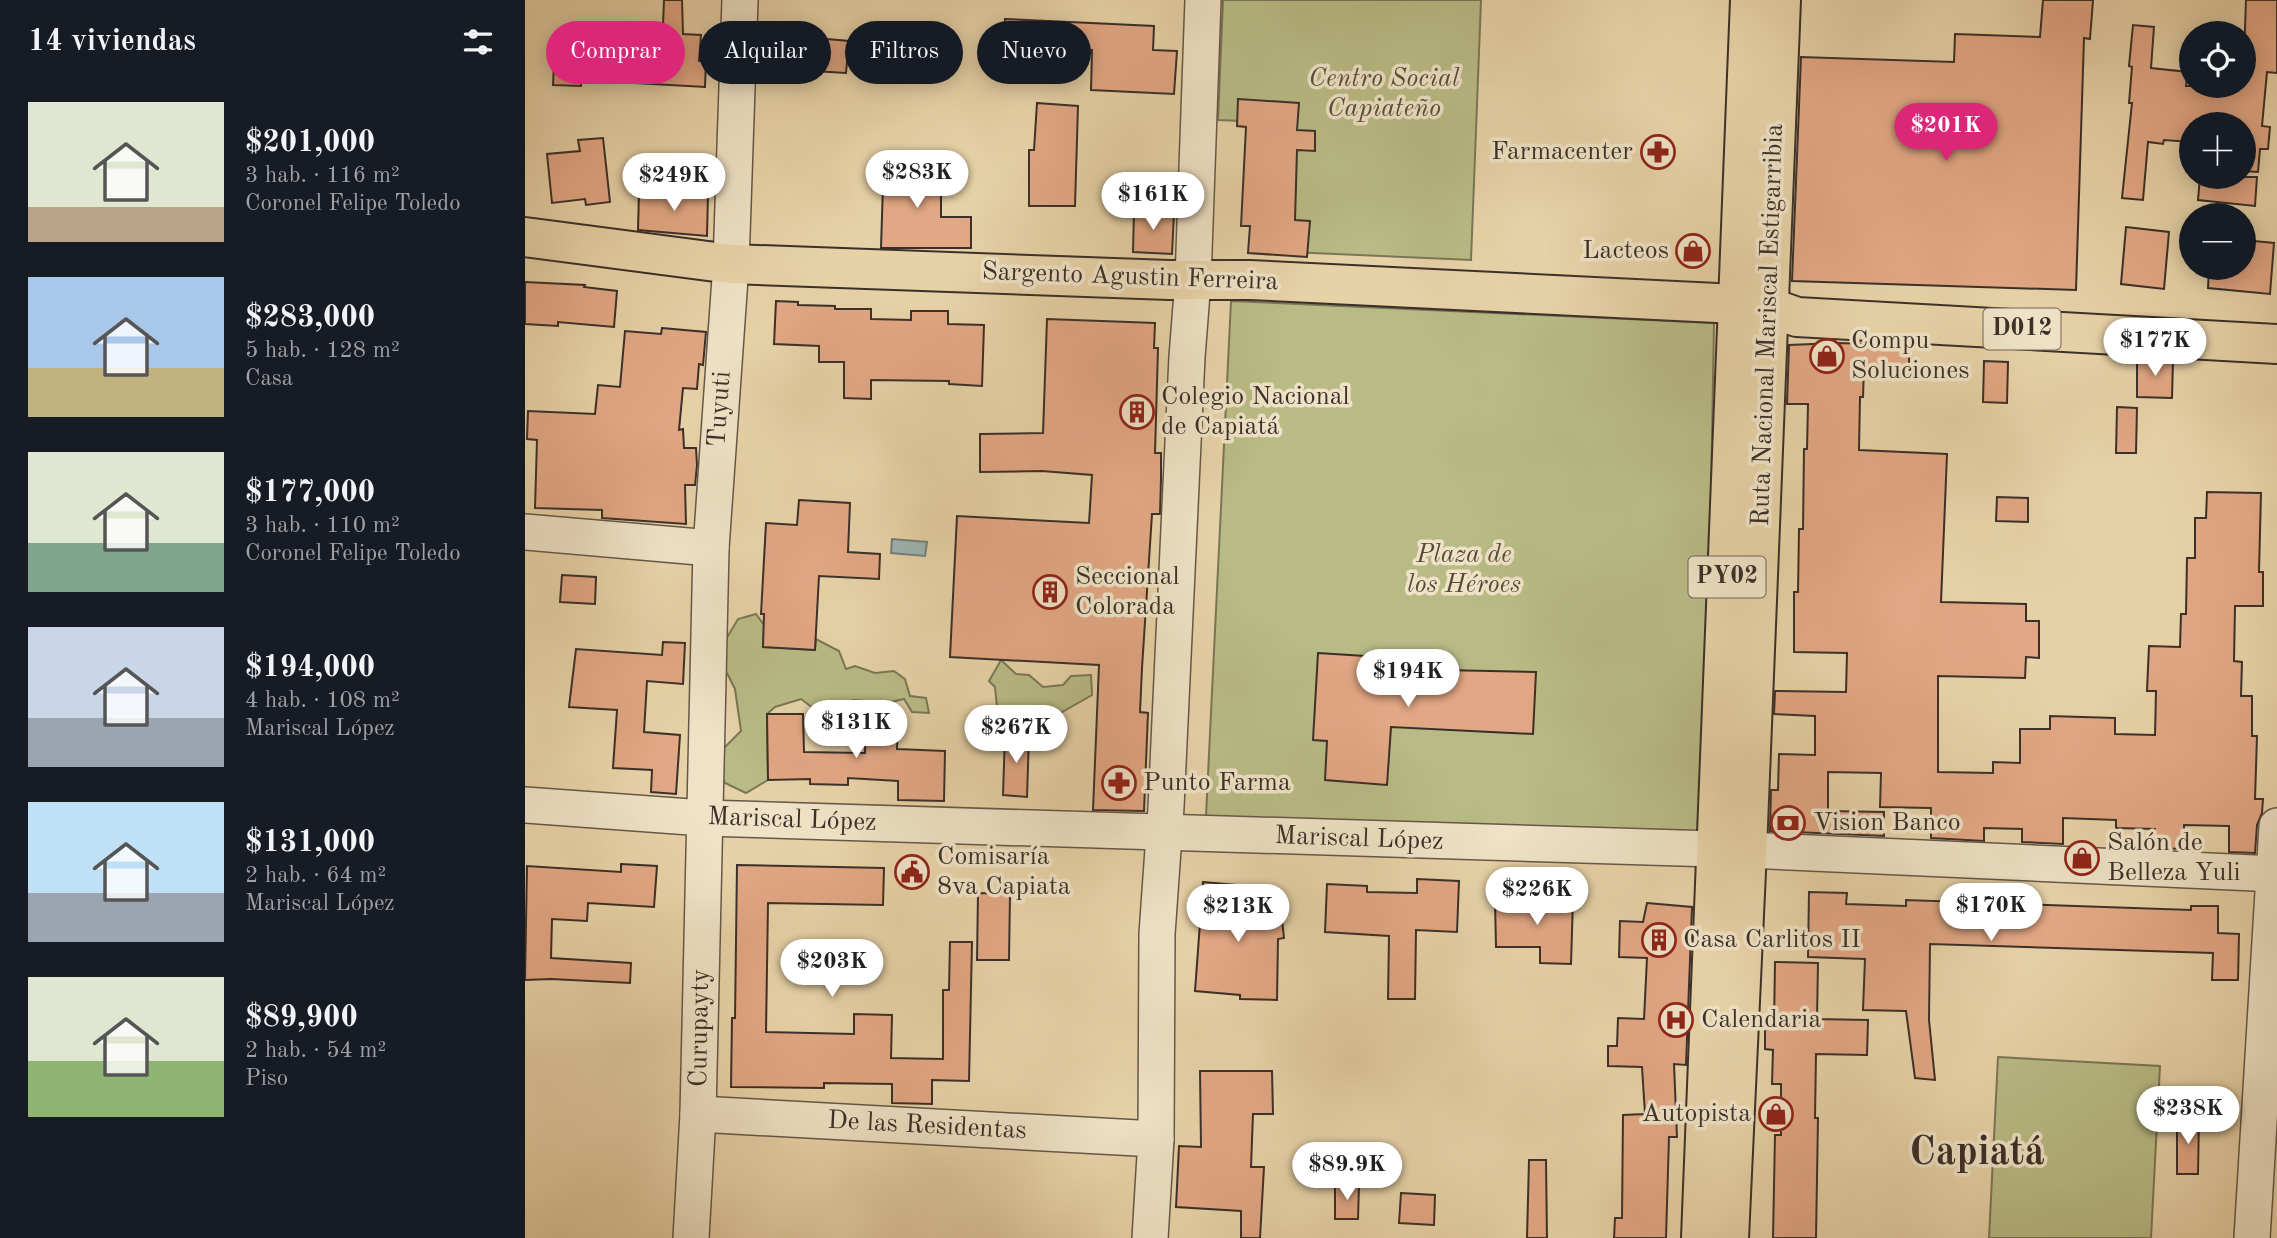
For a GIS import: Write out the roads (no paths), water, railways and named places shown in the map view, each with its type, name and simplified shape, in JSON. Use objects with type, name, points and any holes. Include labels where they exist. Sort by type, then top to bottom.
[{"type":"main road","name":"Ruta Nacional Mariscal Estigarribia","points":[[1729,1238],[1732,850],[1753,306],[1750,0]]},
{"type":"main road","name":"Ruta Nacional Mariscal Estigarribia","points":[[1753,306],[1781,0]]},
{"type":"main road","name":"Sargento Agustin Ferreira","points":[[525,237],[731,264],[1250,280],[1753,306]]},
{"type":"main road","name":"D012","points":[[1753,306],[1799,301],[2277,321]]},
{"type":"main road","name":"D012","points":[[1753,306],[1797,317],[2277,344]]},
{"type":"main road","name":"Ruta Nacional Mariscal Estigarribia","points":[[1701,1238],[1732,850]]},
{"type":"street","name":"Tuyuti","points":[[704,818],[711,548],[731,264],[740,0]]},
{"type":"street","points":[[1150,1238],[1156,1139],[1157,934],[1193,280],[1202,0]]},
{"type":"street","points":[[525,532],[711,548]]},
{"type":"street","name":"Mariscal López","points":[[525,805],[704,818],[1732,850],[2276,874]]},
{"type":"street","name":"Curupayty","points":[[691,1238],[698,1114],[704,818]]},
{"type":"street","points":[[2252,1238],[2277,826]]},
{"type":"street","name":"De las Residentas","points":[[698,1114],[1156,1139]]},
{"type":"water","points":[[892,539],[927,542],[925,556],[891,553]]},
{"type":"place","name":"Farmacenter","points":[[1658,152]]},
{"type":"place","name":"Lacteos","points":[[1693,251]]},
{"type":"place","name":"Compu Soluciones","points":[[1827,356]]},
{"type":"place","name":"Colegio Nacional de Capiatá","points":[[1137,412]]},
{"type":"place","name":"Seccional Colorada","points":[[1050,592]]},
{"type":"place","name":"Punto Farma","points":[[1119,783]]},
{"type":"place","name":"Vision Banco","points":[[1788,823]]},
{"type":"place","name":"Salón de Belleza Yuli","points":[[2082,858]]},
{"type":"place","name":"Comisaría 8va Capiata","points":[[912,872]]},
{"type":"place","name":"Casa Carlitos II","points":[[1659,940]]},
{"type":"place","name":"Calendaria","points":[[1676,1020]]},
{"type":"place","name":"Autopista","points":[[1776,1114]]},
{"type":"district","name":"Capiatá","points":[[1977,1154]]},
{"type":"park label","name":"Centro Social Capiateño","points":[[1384,94]]},
{"type":"park label","name":"Plaza de los Héroes","points":[[1464,570]]}]
